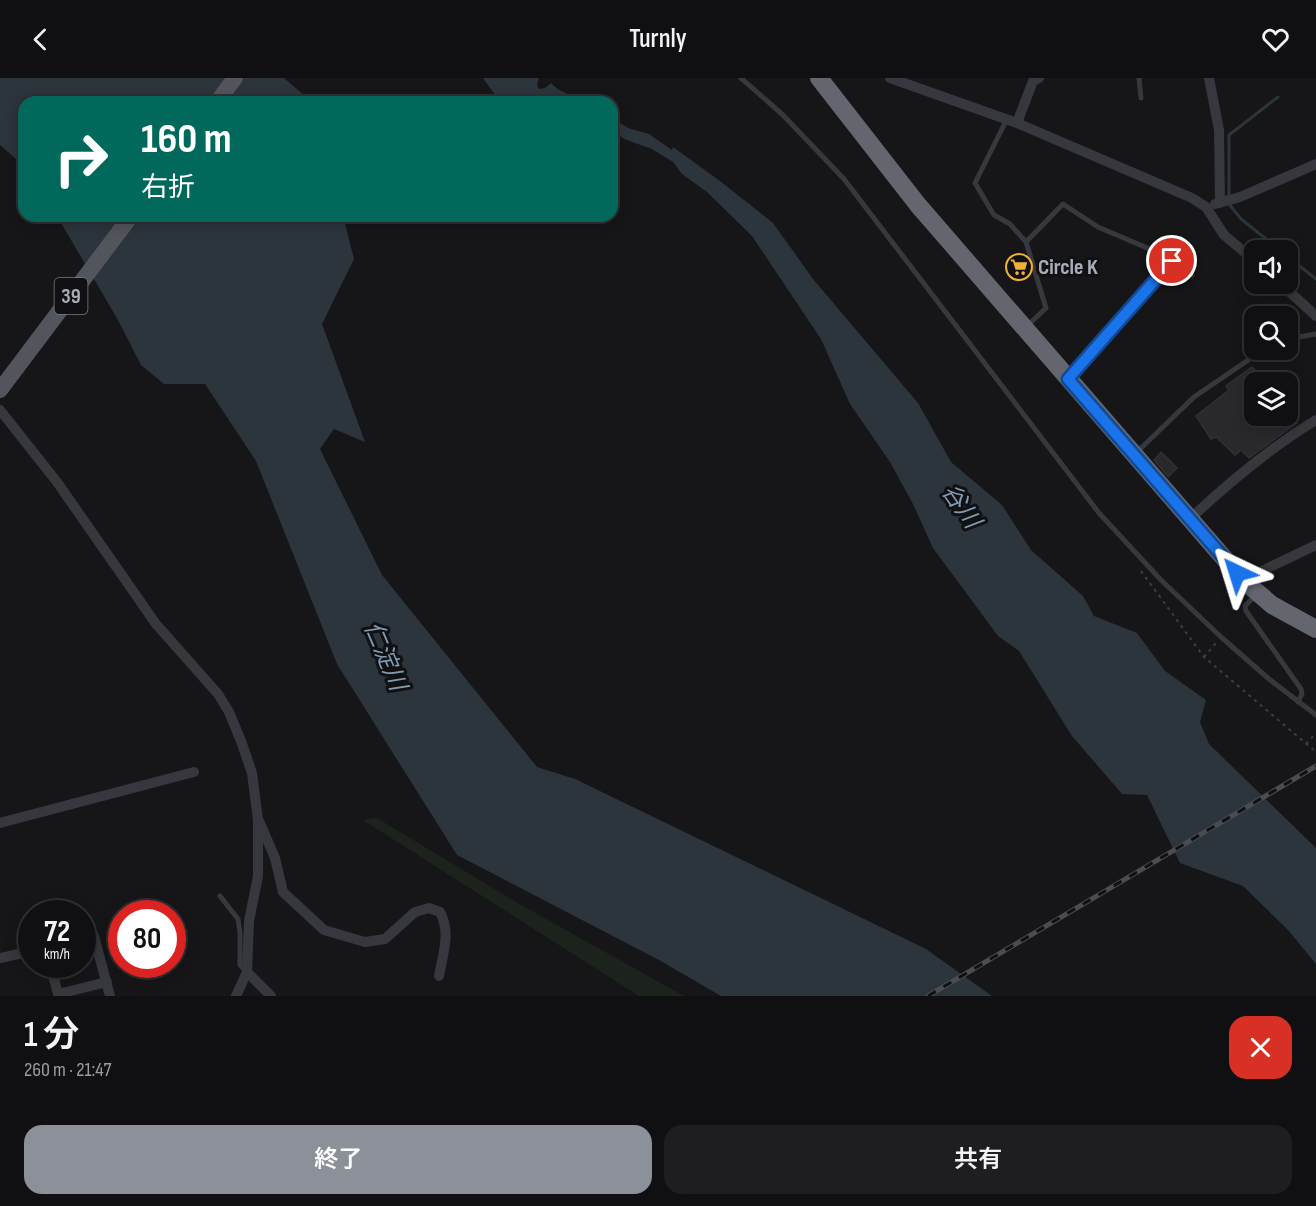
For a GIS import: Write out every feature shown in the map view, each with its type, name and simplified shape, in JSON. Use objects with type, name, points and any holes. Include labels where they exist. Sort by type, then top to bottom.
[{"type":"highway","points":[[819,78],[918,205],[1243,580],[1272,605],[1316,629]]},
{"type":"main road","points":[[222,96],[236,78]]},
{"type":"main road","name":"39","points":[[0,390],[126,222]]},
{"type":"street","points":[[891,78],[1012,121],[1151,180],[1206,207],[1224,235],[1244,252]]},
{"type":"street","points":[[1012,121],[1033,81],[1038,78]]},
{"type":"street","points":[[1209,78],[1219,129],[1220,203]]},
{"type":"street","points":[[1206,207],[1240,197],[1316,164]]},
{"type":"street","points":[[1292,294],[1316,316]]},
{"type":"street","points":[[0,410],[57,482],[156,624],[218,694],[229,712],[252,773],[258,820],[258,876],[249,921],[247,972],[236,996]]},
{"type":"street","points":[[1190,519],[1231,481],[1290,436],[1316,420]]},
{"type":"street","points":[[1243,580],[1316,545]]},
{"type":"street","points":[[0,822],[194,772]]},
{"type":"street","points":[[258,820],[275,858],[283,892],[324,930],[365,942],[386,939],[415,912],[429,908],[440,912],[446,923],[446,939],[439,976]]},
{"type":"street","points":[[96,943],[110,996]]},
{"type":"street","points":[[0,958],[18,954]]},
{"type":"street","points":[[247,972],[271,996]]},
{"type":"street","points":[[54,978],[58,994],[107,982]]},
{"type":"lane","points":[[741,78],[783,115],[844,180],[1099,513],[1161,580],[1221,637],[1269,680],[1316,715]]},
{"type":"lane","points":[[1139,78],[1141,98]]},
{"type":"lane","points":[[1012,121],[975,183],[994,215],[1010,224],[1026,242],[1046,308],[1024,328]]},
{"type":"lane","points":[[1026,242],[1063,204],[1098,227],[1172,261],[1192,274]]},
{"type":"lane","points":[[1068,379],[1172,261]]},
{"type":"lane","points":[[1298,337],[1316,334]]},
{"type":"lane","points":[[1134,454],[1194,397],[1248,360]]},
{"type":"lane","points":[[1257,594],[1245,606],[1246,611],[1301,689],[1302,694],[1298,702]]},
{"type":"lane","points":[[220,896],[238,919],[240,965],[247,972]]},
{"type":"path","points":[[1138,567],[1204,657],[1316,752]]},
{"type":"path","points":[[1204,657],[1221,637]]},
{"type":"path","points":[[1306,744],[1316,733]]},
{"type":"shaded area","points":[[377,818],[514,901],[684,996],[639,996],[363,820]]},
{"type":"water","points":[[0,78],[284,78],[305,96],[18,96],[18,161],[0,145]]},
{"type":"water","points":[[483,78],[539,78],[537,85],[539,89],[551,83],[565,93],[574,96],[496,96]]},
{"type":"water","name":"谷川","points":[[618,122],[628,128],[649,134],[672,150],[673,147],[773,223],[813,279],[918,403],[951,462],[1002,505],[1031,550],[1083,596],[1094,616],[1137,633],[1165,671],[1206,700],[1200,722],[1209,744],[1316,848],[1316,964],[1288,930],[1243,886],[1180,863],[1147,795],[1122,794],[1072,736],[1019,651],[998,636],[933,548],[890,462],[850,404],[821,339],[752,236],[707,192],[682,174],[673,162],[652,149],[618,134]]},
{"type":"water","name":"仁淀川","points":[[61,222],[345,222],[354,259],[322,324],[365,442],[334,429],[320,449],[382,575],[537,767],[575,779],[926,949],[992,996],[721,996],[659,960],[457,855],[337,664],[256,461],[205,384],[164,384],[141,365],[118,320]]},
{"type":"building","points":[[1252,367],[1257,372],[1245,372]]},
{"type":"building","points":[[1244,373],[1244,426],[1293,426],[1249,458],[1241,450],[1235,455],[1216,437],[1211,439],[1196,416],[1229,390],[1226,386]]},
{"type":"building","points":[[1161,452],[1177,468],[1168,477],[1154,460]]},
{"type":"waterway","points":[[1229,197],[1229,135],[1278,97]]},
{"type":"waterway","points":[[1229,204],[1241,219],[1267,240]]},
{"type":"waterway","points":[[1298,265],[1316,279]]},
{"type":"railway","points":[[928,996],[1316,766]]},
{"type":"place","name":"Circle K","points":[[1019,267]]},
{"type":"route","points":[[1172,261],[1068,379],[1237,573]]}]
